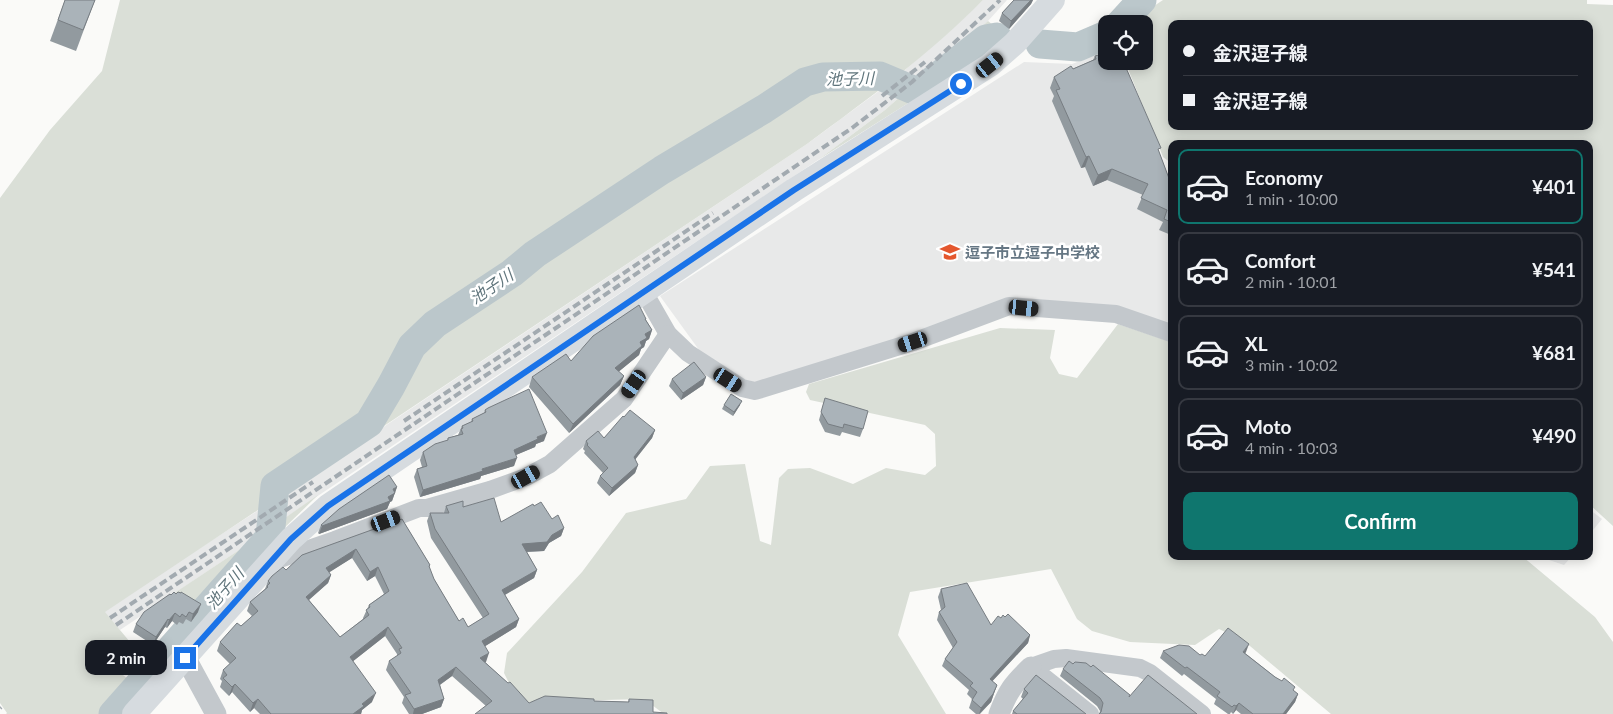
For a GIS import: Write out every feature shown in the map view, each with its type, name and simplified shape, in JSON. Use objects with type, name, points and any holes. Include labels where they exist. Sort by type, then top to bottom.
[{"type":"main road","points":[[134,714],[307,523],[328,506],[794,190],[990,65],[1015,43],[1053,0]]},
{"type":"street","points":[[644,292],[668,334],[688,353],[742,388],[755,391],[913,342],[1009,306],[1116,314],[1168,332]]},
{"type":"street","points":[[271,562],[336,540],[419,508],[427,508],[490,490],[526,477],[550,464],[624,399],[668,334]]},
{"type":"street","points":[[185,658],[216,714]]},
{"type":"street","points":[[999,714],[1013,684],[1031,667],[1054,659],[1066,658],[1140,668],[1150,673],[1202,714]]},
{"type":"street","points":[[1031,667],[1090,714]]},
{"type":"shaded area","points":[[120,0],[983,0],[942,39],[876,93],[807,144],[105,612],[140,654],[123,675],[133,683],[105,714],[6,714],[0,703],[0,198],[50,130],[102,71]]},
{"type":"shaded area","points":[[983,0],[1007,0],[988,21],[917,85],[898,76],[950,31]]},
{"type":"shaded area","points":[[1163,0],[1587,0],[1587,4],[1613,5],[1613,526],[1593,508],[1593,140],[1168,140],[1168,161],[1163,157],[1129,70],[1153,70],[1153,15],[1140,15]]},
{"type":"shaded area","points":[[988,21],[1004,34],[986,50],[926,90],[917,85]]},
{"type":"shaded area","name":"逗子市立逗子中学校","points":[[1098,54],[1098,70],[1110,70],[1159,174],[1168,177],[1168,325],[1042,305],[765,384],[741,380],[702,354],[660,296],[1024,62],[1072,64]]},
{"type":"shaded area","points":[[883,88],[902,95],[818,160],[279,522],[280,496],[807,144]]},
{"type":"shaded area","points":[[902,95],[910,102],[818,160],[885,110]]},
{"type":"shaded area","points":[[1118,324],[1168,341],[1168,560],[1527,560],[1595,617],[1613,642],[1613,714],[1331,714],[1244,641],[1219,629],[1195,645],[1130,642],[1092,631],[1077,619],[1051,569],[910,592],[898,635],[946,714],[664,714],[644,699],[526,702],[512,689],[504,673],[507,653],[582,572],[626,513],[686,499],[710,466],[745,464],[760,541],[771,545],[779,478],[788,469],[810,468],[853,484],[886,468],[925,475],[936,466],[935,434],[925,425],[810,400],[806,392],[809,384],[1000,328],[1055,330],[1050,358],[1059,374],[1077,378]]},
{"type":"shaded area","points":[[318,495],[278,534],[279,522]]},
{"type":"shaded area","points":[[268,504],[263,534],[120,630],[104,612],[129,594]]},
{"type":"shaded area","points":[[1593,512],[1602,519],[1593,530]]},
{"type":"shaded area","points":[[263,534],[262,540],[202,610],[173,594]]},
{"type":"shaded area","points":[[1549,560],[1568,560],[1564,565]]},
{"type":"building","points":[[65,0],[95,0],[83,30],[58,20]]},
{"type":"building","points":[[1014,0],[1031,0],[1011,21],[1002,13]]},
{"type":"building","points":[[1098,55],[1098,70],[1127,70],[1161,148],[1158,149],[1168,176],[1168,221],[1164,219],[1167,210],[1141,198],[1148,184],[1112,169],[1098,175],[1089,156],[1086,157],[1056,90],[1060,89],[1054,77],[1071,66],[1073,69],[1096,59],[1095,56]]},
{"type":"building","points":[[639,305],[652,330],[645,334],[647,338],[640,342],[642,346],[615,368],[624,376],[573,424],[532,377],[566,354],[571,361],[593,336]]},
{"type":"building","points":[[694,362],[706,377],[683,393],[672,379]]},
{"type":"building","points":[[529,389],[547,433],[514,450],[517,458],[423,490],[417,469],[427,466],[423,452],[435,444],[448,440],[448,438],[463,434],[462,426],[486,412],[485,410]]},
{"type":"building","points":[[731,394],[742,401],[734,412],[724,405]]},
{"type":"building","points":[[825,398],[868,411],[863,429],[844,424],[843,428],[828,424],[821,412]]},
{"type":"building","points":[[630,410],[655,430],[634,457],[638,465],[612,488],[600,476],[608,468],[587,445],[586,441],[598,431],[604,438]]},
{"type":"building","points":[[389,475],[397,487],[393,489],[395,493],[388,497],[390,501],[321,525],[339,509]]},
{"type":"building","points":[[494,498],[501,522],[533,504],[534,506],[541,502],[552,519],[558,515],[564,528],[552,535],[547,542],[522,544],[537,570],[502,590],[519,619],[482,641],[489,653],[480,658],[508,683],[510,682],[529,703],[545,696],[594,699],[594,701],[629,702],[629,699],[653,700],[653,712],[667,714],[475,714],[492,701],[456,667],[438,680],[444,699],[414,709],[405,695],[411,693],[389,661],[401,653],[399,649],[402,648],[388,627],[350,657],[376,693],[362,704],[364,706],[353,714],[271,714],[258,699],[253,703],[235,684],[232,687],[223,678],[227,675],[223,670],[236,658],[220,642],[237,623],[241,626],[258,611],[250,602],[268,587],[270,583],[268,581],[272,576],[283,567],[286,570],[302,555],[402,519],[430,565],[434,579],[459,621],[463,618],[468,627],[489,614],[435,529],[430,513],[449,513],[446,506],[463,501],[463,507]],"holes":[[[356,549],[370,572],[378,567],[389,591],[369,605],[370,607],[366,610],[369,615],[340,637],[306,597],[331,575],[326,568]]]},
{"type":"building","points":[[967,583],[991,625],[998,616],[1001,618],[1003,615],[1005,617],[1008,614],[1030,635],[990,679],[997,685],[993,694],[981,708],[972,700],[977,692],[970,686],[973,683],[945,659],[957,642],[939,612],[945,607],[941,589]]},
{"type":"building","points":[[174,592],[176,594],[181,592],[201,604],[193,614],[189,612],[186,617],[182,614],[180,617],[175,613],[168,619],[156,637],[136,624],[144,612]]},
{"type":"building","points":[[1228,628],[1249,644],[1243,652],[1275,677],[1282,681],[1284,678],[1295,687],[1293,690],[1298,694],[1283,714],[1253,714],[1239,703],[1232,707],[1217,696],[1220,692],[1163,651],[1179,645],[1189,646],[1200,655],[1205,656]]},
{"type":"building","points":[[138,648],[151,659],[140,671],[127,661]]},
{"type":"building","points":[[1069,661],[1073,664],[1075,662],[1086,663],[1091,667],[1093,665],[1130,695],[1129,697],[1148,675],[1197,714],[1099,714],[1103,703],[1100,698],[1063,669]]},
{"type":"building","points":[[1036,675],[1086,714],[1017,714],[1013,711],[1028,693],[1024,689]]},
{"type":"waterway","name":"池子川","points":[[1128,15],[1142,0]]},
{"type":"waterway","name":"池子川","points":[[113,714],[270,537],[275,486],[369,423],[412,346],[435,324],[512,273],[535,254],[662,170],[764,109],[805,82],[823,77],[880,76],[918,92],[986,39],[997,37]]},
{"type":"waterway","name":"池子川","points":[[1040,44],[1078,47],[1098,38]]},
{"type":"railway","points":[[116,625],[852,128],[912,82],[1000,0]]},
{"type":"railway","points":[[882,96],[925,62]]},
{"type":"railway","points":[[404,421],[713,213]]},
{"type":"railway","points":[[110,618],[313,482]]},
{"type":"place","name":"逗子市立逗子中学校","points":[[950,252]]},
{"type":"route","points":[[185,658],[291,539],[328,506],[794,190],[961,84]]}]
